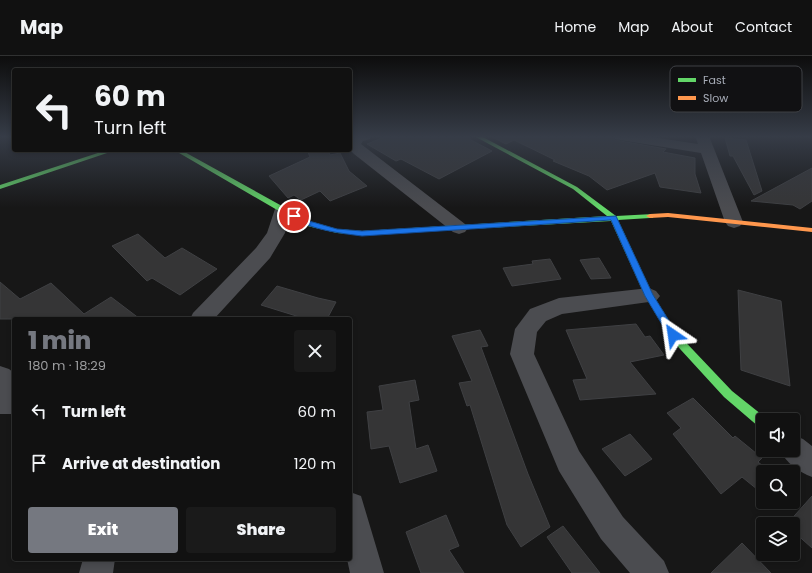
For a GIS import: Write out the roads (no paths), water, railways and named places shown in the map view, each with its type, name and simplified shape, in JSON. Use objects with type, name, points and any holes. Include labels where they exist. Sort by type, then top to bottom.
[{"type":"street","points":[[0,187],[82,160]]},
{"type":"street","points":[[195,160],[306,223],[362,234],[613,217],[668,215],[812,230]]},
{"type":"street","points":[[371,160],[459,228]]},
{"type":"street","points":[[523,160],[575,188],[613,217],[649,296],[673,335],[728,394],[756,417]]},
{"type":"street","points":[[711,160],[734,222]]},
{"type":"street","points":[[207,317],[263,253],[276,233],[282,210]]},
{"type":"street","points":[[649,296],[559,306],[538,314],[526,329],[522,354],[568,461],[612,528],[652,573]]},
{"type":"street","points":[[0,376],[12,387]]},
{"type":"street","points":[[0,403],[12,403]]},
{"type":"street","points":[[800,454],[812,463]]},
{"type":"street","points":[[352,514],[367,573]]},
{"type":"street","points":[[96,573],[99,561]]}]
